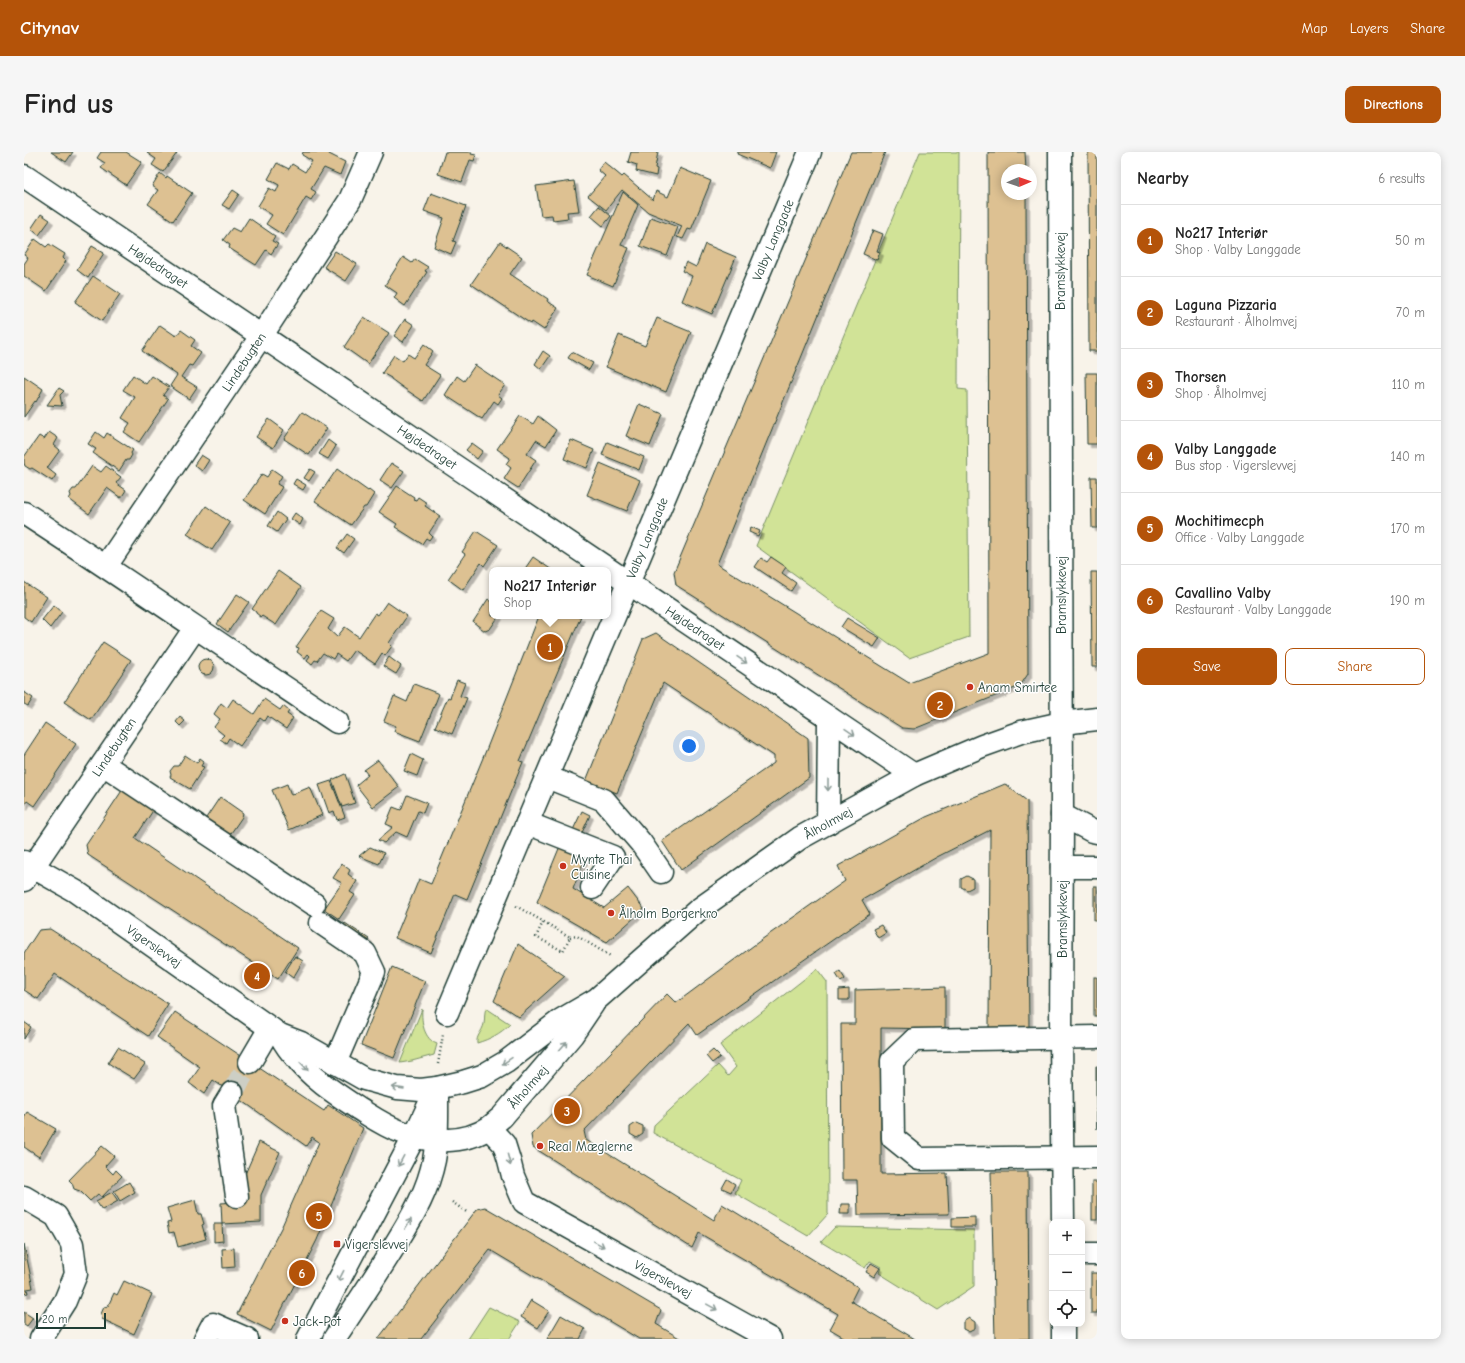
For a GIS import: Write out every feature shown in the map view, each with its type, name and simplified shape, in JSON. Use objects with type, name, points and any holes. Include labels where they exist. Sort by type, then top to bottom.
[{"type":"street","name":"Lindebugten","points":[[106,566],[262,335],[350,200],[371,152]]},
{"type":"street","name":"Valby Langgade","points":[[447,1013],[498,896],[527,823],[810,152]]},
{"type":"street","name":"Bramslykkevej","points":[[1060,152],[1062,723],[1061,1038],[1063,1219]]},
{"type":"street","name":"Højdedraget","points":[[24,176],[262,335],[603,567]]},
{"type":"street","points":[[24,513],[106,566],[195,628],[337,722]]},
{"type":"street","name":"Højdedraget","points":[[611,572],[914,775]]},
{"type":"street","name":"Lindebugten","points":[[27,870],[103,764],[195,628]]},
{"type":"street","points":[[828,823],[829,718]]},
{"type":"street","name":"Ålholmvej","points":[[437,1088],[482,1076],[506,1062],[561,1020],[597,999],[698,910],[800,838],[914,775],[982,746],[1021,732],[1062,723],[1097,719]]},
{"type":"street","points":[[103,764],[317,914],[365,953],[374,972],[335,1063]]},
{"type":"street","points":[[547,777],[604,800],[641,843],[661,872]]},
{"type":"street","points":[[1062,815],[1092,831],[1097,832]]},
{"type":"street","points":[[527,823],[613,857],[592,888]]},
{"type":"street","points":[[1062,867],[1097,867]]},
{"type":"street","name":"Vigerslevvej","points":[[27,870],[75,891],[275,1032],[301,1043],[364,1079],[386,1086],[409,1089],[437,1088]]},
{"type":"street","name":"Ålholmvej","points":[[414,1137],[436,1140],[462,1138],[489,1128],[502,1117],[572,1035],[597,999]]},
{"type":"street","points":[[250,1062],[275,1032]]},
{"type":"street","name":"Vigerslevvej","points":[[275,1032],[306,1070],[324,1085],[390,1127],[414,1137]]},
{"type":"street","points":[[1097,1037],[914,1040],[892,1061],[893,1138],[919,1158],[1097,1157]]},
{"type":"street","points":[[308,1339],[414,1137],[437,1088]]},
{"type":"street","points":[[334,1339],[388,1257],[418,1207],[428,1182],[434,1160],[437,1088]]},
{"type":"street","points":[[232,1093],[224,1106],[237,1196]]},
{"type":"street","name":"Vigerslevvej","points":[[489,1128],[504,1144],[513,1176],[524,1202],[770,1339]]},
{"type":"street","points":[[24,1197],[56,1216],[72,1244],[76,1274],[65,1301],[41,1339]]},
{"type":"street","points":[[1085,1254],[1097,1254]]},
{"type":"street","points":[[205,1339],[213,1324],[247,1339]]},
{"type":"street","points":[[1063,1327],[1063,1339]]},
{"type":"path","points":[[498,896],[570,937],[577,936],[631,968]]},
{"type":"path","points":[[543,922],[536,937],[563,951],[570,937]]},
{"type":"path","points":[[452,1202],[468,1213]]},
{"type":"green space","points":[[920,152],[959,152],[958,389],[967,390],[969,637],[909,658],[756,546]]},
{"type":"green space","points":[[817,969],[827,982],[828,1214],[808,1236],[735,1193],[741,1180],[653,1133],[654,1125],[718,1065],[728,1076],[736,1067],[720,1045]]},
{"type":"green space","points":[[486,1008],[510,1024],[495,1036],[477,1043],[477,1038],[484,1024]]},
{"type":"green space","points":[[422,1009],[424,1030],[429,1038],[437,1044],[434,1055],[400,1063]]},
{"type":"green space","points":[[835,1227],[974,1230],[974,1286],[938,1310],[879,1273],[881,1267],[870,1261],[865,1268],[821,1242]]},
{"type":"green space","points":[[489,1307],[520,1322],[509,1339],[468,1339]]},
{"type":"building","points":[[51,152],[73,152],[66,162]]},
{"type":"building","points":[[101,152],[126,152],[142,162],[126,185],[101,168],[105,163],[97,158]]},
{"type":"building","points":[[303,152],[329,152],[329,154],[345,162],[340,175],[324,168],[311,189],[316,192],[311,200],[306,197],[283,235],[266,224],[272,215],[258,206],[269,188],[276,192],[279,185],[268,179],[277,163],[289,169],[292,164],[305,172],[312,161],[302,155]]},
{"type":"building","points":[[445,152],[472,152],[471,154],[476,155],[474,161],[470,160],[462,182],[438,174]]},
{"type":"building","points":[[631,152],[658,152],[655,168],[657,169],[656,176],[636,171],[637,165],[628,162]]},
{"type":"building","points":[[738,152],[776,152],[770,168],[737,154]]},
{"type":"building","points":[[851,152],[885,152],[717,564],[909,683],[989,653],[988,152],[1025,152],[1026,164],[1001,164],[1001,200],[1026,200],[1028,674],[1020,686],[914,729],[902,728],[676,585],[674,572]]},
{"type":"building","points":[[1088,152],[1097,152],[1097,351],[1089,351]]},
{"type":"building","points":[[147,153],[177,153],[163,172],[152,165],[156,159]]},
{"type":"building","points":[[604,162],[622,177],[624,175],[653,200],[656,191],[668,197],[680,168],[711,181],[691,230],[688,229],[683,239],[677,237],[682,226],[648,212],[622,190],[606,210],[588,196],[605,176],[598,170]]},
{"type":"building","points":[[160,173],[192,193],[173,221],[148,204],[158,190],[152,186]]},
{"type":"building","points":[[574,181],[579,211],[567,212],[568,218],[553,220],[552,215],[541,216],[536,186]]},
{"type":"building","points":[[233,190],[239,194],[229,209],[222,205]]},
{"type":"building","points":[[623,192],[638,205],[621,245],[629,248],[613,286],[587,275]]},
{"type":"building","points":[[431,193],[466,206],[453,241],[456,242],[451,254],[434,247],[444,218],[424,211]]},
{"type":"building","points":[[599,206],[611,216],[603,226],[591,216]]},
{"type":"building","points":[[41,214],[50,220],[39,235],[31,229]]},
{"type":"building","points":[[651,217],[678,227],[667,256],[640,246]]},
{"type":"building","points":[[249,218],[275,236],[272,241],[278,244],[271,254],[266,250],[256,265],[229,248],[230,245],[223,240],[232,228],[240,232]]},
{"type":"building","points":[[873,230],[883,234],[877,251],[880,252],[877,260],[863,254]]},
{"type":"building","points":[[35,239],[46,247],[49,244],[65,254],[63,258],[66,261],[46,291],[24,276],[24,264],[28,258],[24,255]]},
{"type":"building","points":[[500,242],[522,257],[510,274],[548,299],[547,301],[558,308],[544,330],[532,322],[531,324],[471,284]]},
{"type":"building","points":[[705,244],[736,257],[712,314],[682,301],[692,276],[682,271],[686,262],[696,267]]},
{"type":"building","points":[[92,246],[104,253],[88,278],[77,270]]},
{"type":"building","points":[[335,251],[357,264],[346,281],[324,267]]},
{"type":"building","points":[[403,257],[412,263],[415,259],[428,267],[425,271],[427,272],[405,306],[394,298],[397,293],[385,285]]},
{"type":"building","points":[[93,276],[120,294],[102,321],[75,302]]},
{"type":"building","points":[[364,317],[389,333],[368,364],[344,347]]},
{"type":"building","points":[[657,318],[691,332],[666,392],[606,367],[619,335],[645,346]]},
{"type":"building","points":[[405,319],[414,325],[403,342],[394,336]]},
{"type":"building","points":[[160,325],[176,336],[181,330],[195,340],[191,346],[201,353],[192,366],[189,365],[181,377],[197,387],[189,399],[170,386],[177,375],[142,351]]},
{"type":"building","points":[[424,344],[433,351],[424,365],[440,375],[423,401],[382,373],[394,355],[403,361],[408,354],[414,358]]},
{"type":"building","points":[[543,351],[550,356],[541,369],[535,364]]},
{"type":"building","points":[[572,352],[593,363],[589,370],[568,358]]},
{"type":"building","points":[[475,365],[505,385],[498,395],[502,398],[498,404],[494,401],[482,419],[445,395],[457,376],[464,381]]},
{"type":"building","points":[[1086,373],[1097,373],[1097,444],[1087,444]]},
{"type":"building","points":[[133,375],[146,384],[152,376],[169,387],[163,395],[168,399],[139,442],[124,432],[130,423],[122,418],[135,397],[123,390]]},
{"type":"building","points":[[24,376],[43,389],[36,402],[35,401],[24,417]]},
{"type":"building","points":[[59,388],[64,391],[60,395],[62,406],[47,405]]},
{"type":"building","points":[[639,404],[663,414],[650,446],[626,436]]},
{"type":"building","points":[[302,412],[327,428],[309,455],[284,439]]},
{"type":"building","points":[[520,416],[533,424],[538,416],[556,430],[546,446],[536,440],[527,454],[536,460],[518,488],[504,479],[511,468],[506,464],[510,458],[497,449]]},
{"type":"building","points":[[269,419],[284,430],[273,448],[256,437]]},
{"type":"building","points":[[49,432],[58,438],[54,445],[60,450],[47,468],[56,475],[52,481],[32,468],[30,469],[25,466],[24,463],[24,457],[39,436],[44,439]]},
{"type":"building","points":[[96,432],[104,438],[107,433],[133,450],[129,460],[126,460],[119,471],[93,453],[96,449],[88,444]]},
{"type":"building","points":[[328,440],[336,446],[328,459],[319,454]]},
{"type":"building","points":[[571,440],[594,450],[587,468],[564,459]]},
{"type":"building","points":[[607,442],[644,457],[639,470],[602,455]]},
{"type":"building","points":[[472,443],[483,451],[477,459],[466,450]]},
{"type":"building","points":[[201,455],[209,460],[202,471],[194,465]]},
{"type":"building","points":[[391,463],[404,471],[392,488],[380,480]]},
{"type":"building","points":[[600,463],[640,480],[627,511],[587,495]]},
{"type":"building","points":[[92,466],[101,472],[106,466],[121,477],[116,483],[126,490],[121,498],[107,488],[89,514],[69,499],[71,496],[70,493],[73,489],[76,489]]},
{"type":"building","points":[[272,469],[282,476],[277,484],[282,487],[265,514],[244,500],[262,474],[267,477]]},
{"type":"building","points":[[310,469],[315,472],[309,481],[304,478]]},
{"type":"building","points":[[337,469],[374,494],[366,507],[364,507],[351,525],[315,501]]},
{"type":"building","points":[[1091,477],[1097,477],[1097,528],[1092,528]]},
{"type":"building","points":[[296,479],[306,485],[303,490],[293,484]]},
{"type":"building","points":[[397,486],[414,497],[413,499],[416,500],[418,497],[427,503],[425,506],[440,516],[429,533],[432,536],[429,540],[426,538],[422,544],[395,527],[397,524],[379,512]]},
{"type":"building","points":[[206,506],[230,523],[212,550],[187,534]]},
{"type":"building","points":[[277,512],[286,519],[277,532],[268,526]]},
{"type":"building","points":[[295,513],[303,519],[300,525],[291,519]]},
{"type":"building","points":[[751,527],[760,531],[758,536],[749,532]]},
{"type":"building","points":[[476,531],[498,545],[484,566],[481,563],[463,590],[448,579],[465,554],[462,552]]},
{"type":"building","points":[[347,534],[354,539],[344,553],[337,548]]},
{"type":"building","points":[[533,557],[548,567],[526,567]]},
{"type":"building","points":[[771,557],[786,567],[782,573],[796,583],[791,591],[755,567],[761,558],[767,562]]},
{"type":"building","points":[[278,571],[301,587],[276,625],[262,616],[261,617],[252,609]]},
{"type":"building","points":[[1091,572],[1097,572],[1097,667],[1092,667]]},
{"type":"building","points":[[24,582],[47,597],[31,622],[24,617]]},
{"type":"building","points":[[237,594],[249,602],[228,632],[217,624]]},
{"type":"building","points":[[488,599],[489,619],[497,619],[490,629],[485,631],[473,622]]},
{"type":"building","points":[[387,602],[407,616],[389,643],[392,646],[385,656],[382,653],[375,664],[354,650],[346,661],[336,654],[333,659],[323,653],[317,661],[315,660],[312,664],[307,660],[310,656],[308,654],[305,658],[297,652],[299,648],[296,647],[321,611],[334,619],[328,629],[337,637],[345,627],[359,637],[375,613],[378,615]]},
{"type":"building","points":[[54,605],[62,612],[50,628],[42,620]]},
{"type":"building","points":[[847,618],[880,638],[874,647],[841,627]]},
{"type":"building","points":[[538,619],[580,619],[520,761],[523,762],[467,899],[455,894],[431,953],[395,938],[419,879],[431,884]]},
{"type":"building","points":[[656,633],[808,738],[809,778],[681,870],[662,841],[774,763],[774,756],[663,683],[617,793],[586,781],[643,639]]},
{"type":"building","points":[[103,642],[131,660],[91,720],[64,702]]},
{"type":"building","points":[[389,657],[401,666],[396,674],[383,666]]},
{"type":"building","points":[[203,659],[209,659],[214,664],[212,673],[209,675],[203,675],[198,670],[198,664]]},
{"type":"building","points":[[457,680],[465,683],[460,696],[467,698],[452,734],[435,727],[448,697],[450,698]]},
{"type":"building","points":[[414,684],[439,694],[420,741],[394,731],[396,726],[384,721],[394,696],[407,702]]},
{"type":"building","points":[[24,692],[33,698],[28,706],[24,704]]},
{"type":"building","points":[[233,699],[254,714],[264,699],[280,710],[283,706],[289,711],[287,714],[293,718],[286,729],[267,716],[264,721],[260,718],[240,746],[229,738],[226,743],[220,739],[224,735],[214,727],[220,719],[214,714],[221,703],[227,708]]},
{"type":"building","points":[[180,717],[185,721],[180,726],[176,722]]},
{"type":"building","points":[[45,723],[76,744],[34,806],[27,801],[24,806],[24,755]]},
{"type":"building","points":[[411,754],[423,760],[417,776],[404,771]]},
{"type":"building","points":[[185,755],[197,763],[200,758],[204,761],[201,766],[204,767],[190,789],[170,777],[170,771],[174,766],[178,766]]},
{"type":"building","points":[[378,760],[399,787],[373,807],[356,785],[368,775],[364,770]]},
{"type":"building","points":[[345,774],[355,803],[342,807],[332,780]]},
{"type":"building","points":[[331,781],[345,817],[337,820],[334,811],[329,813],[319,785]]},
{"type":"building","points":[[287,784],[291,795],[310,787],[322,815],[289,830],[272,790]]},
{"type":"building","points":[[1005,784],[1027,801],[1029,1028],[989,1029],[990,830],[937,857],[862,900],[870,914],[697,1035],[689,1023],[584,1131],[586,1140],[714,1220],[722,1204],[858,1287],[851,1301],[915,1339],[847,1339],[830,1329],[838,1314],[699,1233],[692,1248],[533,1147],[531,1135],[667,994],[676,1003],[761,940],[845,881],[838,866],[926,817]]},
{"type":"building","points":[[125,786],[156,806],[135,838],[298,948],[278,979],[88,855],[86,845]]},
{"type":"building","points":[[407,795],[427,803],[423,813],[418,811],[407,837],[396,832],[384,843],[378,840],[393,827],[386,824],[393,807],[401,810]]},
{"type":"building","points":[[220,797],[243,813],[242,817],[229,836],[204,821]]},
{"type":"building","points":[[582,811],[590,815],[581,835],[572,832]]},
{"type":"building","points":[[560,846],[585,858],[573,889],[604,908],[628,888],[644,909],[607,942],[537,902]]},
{"type":"building","points":[[370,847],[384,853],[379,864],[359,856]]},
{"type":"building","points":[[342,864],[350,870],[348,874],[357,881],[350,892],[355,895],[339,919],[324,909],[342,883],[333,878]]},
{"type":"building","points":[[967,876],[973,879],[973,887],[967,890],[961,887],[961,879]]},
{"type":"building","points":[[1094,886],[1097,886],[1097,920],[1094,920]]},
{"type":"building","points":[[345,923],[369,939],[364,946],[340,930]]},
{"type":"building","points":[[881,925],[886,933],[878,938],[873,929]]},
{"type":"building","points":[[50,929],[168,1004],[148,1036],[55,974],[38,999],[24,990],[24,953],[39,930]]},
{"type":"building","points":[[518,944],[565,976],[519,1017],[494,1001]]},
{"type":"building","points":[[295,956],[303,961],[293,978],[285,972]]},
{"type":"building","points":[[392,967],[425,981],[394,1058],[361,1045]]},
{"type":"building","points":[[840,971],[845,979],[841,982],[836,974]]},
{"type":"building","points":[[1094,977],[1097,977],[1097,1016],[1094,1016]]},
{"type":"building","points":[[945,987],[945,1029],[881,1028],[881,1174],[947,1173],[949,1214],[858,1215],[857,1180],[842,1180],[841,1024],[855,1024],[855,990]]},
{"type":"building","points":[[849,989],[849,1000],[839,1000],[839,990]]},
{"type":"building","points":[[175,1012],[324,1111],[328,1105],[363,1128],[317,1240],[271,1331],[237,1314],[282,1226],[319,1142],[312,1137],[306,1146],[213,1080],[204,1094],[189,1083],[200,1067],[157,1037]]},
{"type":"building","points":[[24,1022],[31,1027],[24,1039]]},
{"type":"building","points":[[118,1047],[145,1064],[134,1079],[108,1063]]},
{"type":"building","points":[[713,1050],[720,1057],[712,1063],[706,1056]]},
{"type":"building","points":[[1097,1066],[1097,1129],[1096,1104]]},
{"type":"building","points":[[27,1112],[56,1129],[39,1157],[24,1147],[24,1117]]},
{"type":"building","points":[[636,1123],[643,1126],[643,1134],[637,1138],[630,1134],[630,1127]]},
{"type":"building","points":[[259,1142],[280,1152],[261,1195],[261,1222],[222,1224],[221,1203],[248,1201],[246,1183],[242,1181]]},
{"type":"building","points":[[102,1146],[114,1156],[105,1166],[113,1174],[116,1170],[122,1176],[102,1197],[98,1194],[90,1201],[80,1191],[74,1189],[69,1180]]},
{"type":"building","points":[[991,1172],[1028,1172],[1029,1339],[995,1339]]},
{"type":"building","points":[[727,1179],[735,1184],[731,1192],[722,1188]]},
{"type":"building","points":[[129,1182],[135,1192],[120,1201],[114,1191]]},
{"type":"building","points":[[1092,1182],[1097,1182],[1097,1220],[1092,1220]]},
{"type":"building","points":[[112,1192],[118,1201],[102,1210],[96,1201]]},
{"type":"building","points":[[195,1200],[198,1214],[201,1214],[204,1224],[202,1225],[206,1239],[178,1247],[174,1232],[169,1233],[167,1223],[171,1222],[167,1208]]},
{"type":"building","points":[[841,1204],[850,1204],[850,1214],[840,1214]]},
{"type":"building","points":[[485,1207],[661,1310],[656,1324],[681,1339],[639,1339],[490,1250],[421,1339],[378,1339],[477,1209]]},
{"type":"building","points":[[975,1217],[975,1227],[952,1227],[952,1218]]},
{"type":"building","points":[[214,1224],[222,1224],[223,1241],[214,1242]]},
{"type":"building","points":[[24,1244],[33,1288],[27,1289],[28,1293],[24,1294]]},
{"type":"building","points":[[234,1248],[235,1267],[223,1268],[222,1249]]},
{"type":"building","points":[[871,1263],[880,1268],[874,1277],[866,1272]]},
{"type":"building","points":[[1091,1273],[1097,1273],[1097,1313],[1091,1313]]},
{"type":"building","points":[[124,1281],[152,1294],[134,1334],[102,1319],[101,1314],[104,1307],[108,1306],[114,1293],[117,1295]]},
{"type":"building","points":[[531,1300],[549,1311],[538,1328],[521,1317]]},
{"type":"building","points":[[24,1312],[33,1318],[27,1326],[24,1324]]},
{"type":"building","points":[[561,1315],[585,1329],[580,1339],[547,1339]]},
{"type":"building","points":[[969,1318],[975,1322],[975,1329],[969,1332],[963,1329],[963,1322]]},
{"type":"tunnel","points":[[232,1093],[250,1062]]},
{"type":"place","name":"No217 Interiør","points":[[550,647]]},
{"type":"place","name":"Anam Smirtee","points":[[970,687]]},
{"type":"place","name":"Laguna Pizzaria","points":[[940,705]]},
{"type":"place","name":"Mynte Thai Cuisine","points":[[563,866]]},
{"type":"place","name":"Ålholm Borgerkro","points":[[611,913]]},
{"type":"place","name":"Valby Langgade","points":[[257,976]]},
{"type":"place","name":"Thorsen","points":[[567,1111]]},
{"type":"place","name":"Real Mæglerne","points":[[540,1146]]},
{"type":"place","name":"Mochitimecph","points":[[319,1216]]},
{"type":"place","name":"Vigerslevvej","points":[[337,1244]]},
{"type":"place","name":"Cavallino Valby","points":[[302,1273]]},
{"type":"place","name":"Jack-Pot","points":[[285,1321]]}]
